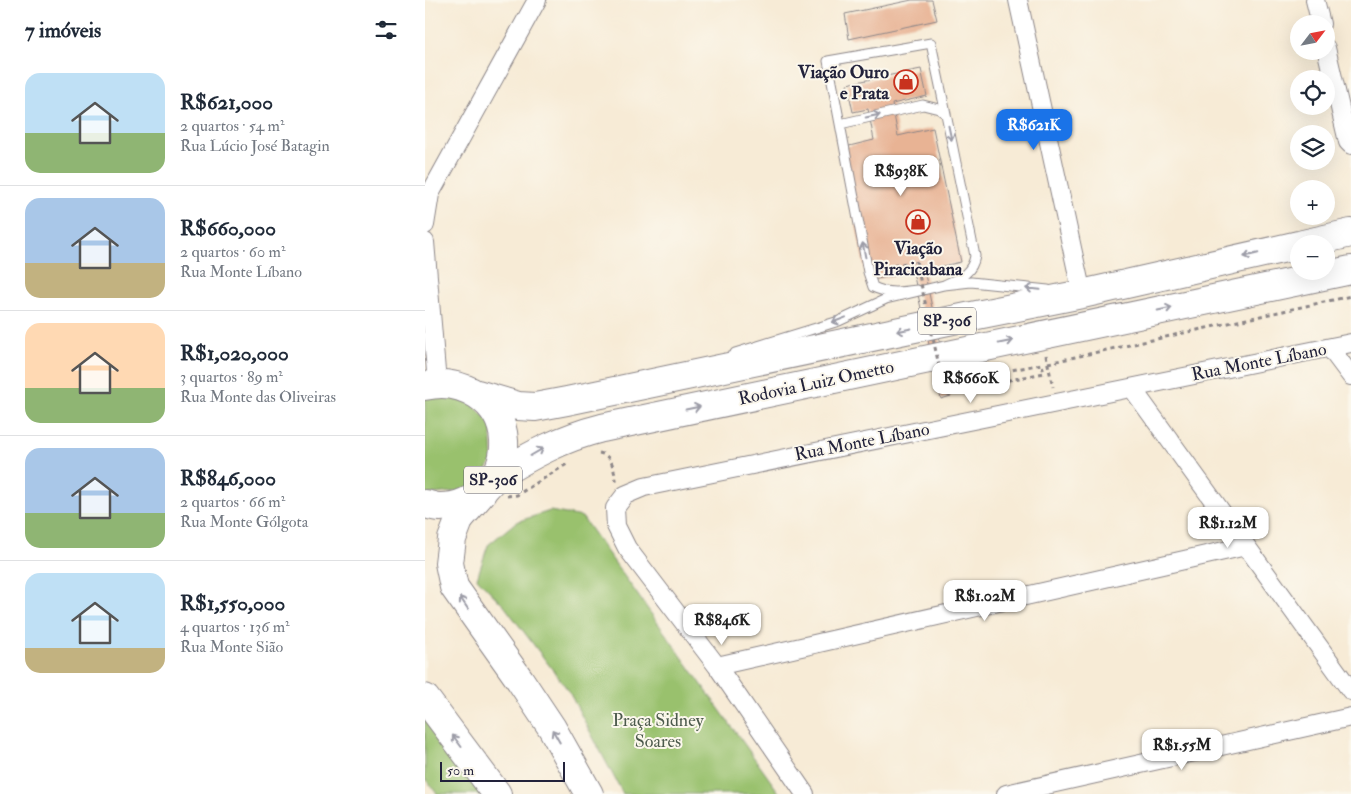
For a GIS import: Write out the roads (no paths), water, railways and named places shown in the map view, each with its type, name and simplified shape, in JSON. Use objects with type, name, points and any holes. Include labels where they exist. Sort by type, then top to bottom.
[{"type":"main road","points":[[1335,237],[1351,233]]},
{"type":"main road","name":"Rodovia Luiz Ometto","points":[[477,394],[518,406],[535,407],[967,316],[1081,294],[1290,247]]},
{"type":"main road","name":"Rodovia Luiz Ometto","points":[[488,485],[547,447],[581,433],[1351,270]]},
{"type":"main road","name":"SP-306","points":[[425,504],[439,507],[462,504],[488,485],[502,460],[504,441],[500,423],[491,407],[477,394],[458,385],[431,384]]},
{"type":"main road","points":[[488,485],[459,518],[451,539],[449,563],[454,587],[547,720],[589,794]]},
{"type":"main road","points":[[425,698],[497,794]]},
{"type":"street","points":[[425,225],[430,194],[537,0]]},
{"type":"street","points":[[1018,0],[1081,294]]},
{"type":"street","points":[[1315,0],[1319,15]]},
{"type":"street","points":[[1329,60],[1348,142],[1351,145]]},
{"type":"street","points":[[425,242],[431,384]]},
{"type":"street","name":"Rua Monte Líbano","points":[[717,666],[627,548],[616,526],[618,504],[625,495],[644,487],[1351,343]]},
{"type":"street","points":[[1330,348],[1351,376]]},
{"type":"street","points":[[1133,388],[1351,691]]},
{"type":"street","points":[[805,794],[717,666],[1246,546]]},
{"type":"street","points":[[1005,794],[1351,717]]},
{"type":"lane","points":[[917,290],[897,292],[873,288],[868,272],[828,61],[931,43],[975,256],[974,264],[966,274],[943,284]]},
{"type":"lane","points":[[840,124],[923,105],[939,109],[946,114]]},
{"type":"lane","points":[[726,356],[839,321],[886,299],[943,284],[971,282],[1081,294]]},
{"type":"lane","points":[[594,396],[697,364]]},
{"type":"place","name":"Viação Ouro e Prata","points":[[906,82]]},
{"type":"place","name":"Viação Piracicabana","points":[[918,222]]},
{"type":"park label","name":"Praça Sidney Soares","points":[[658,730]]}]
